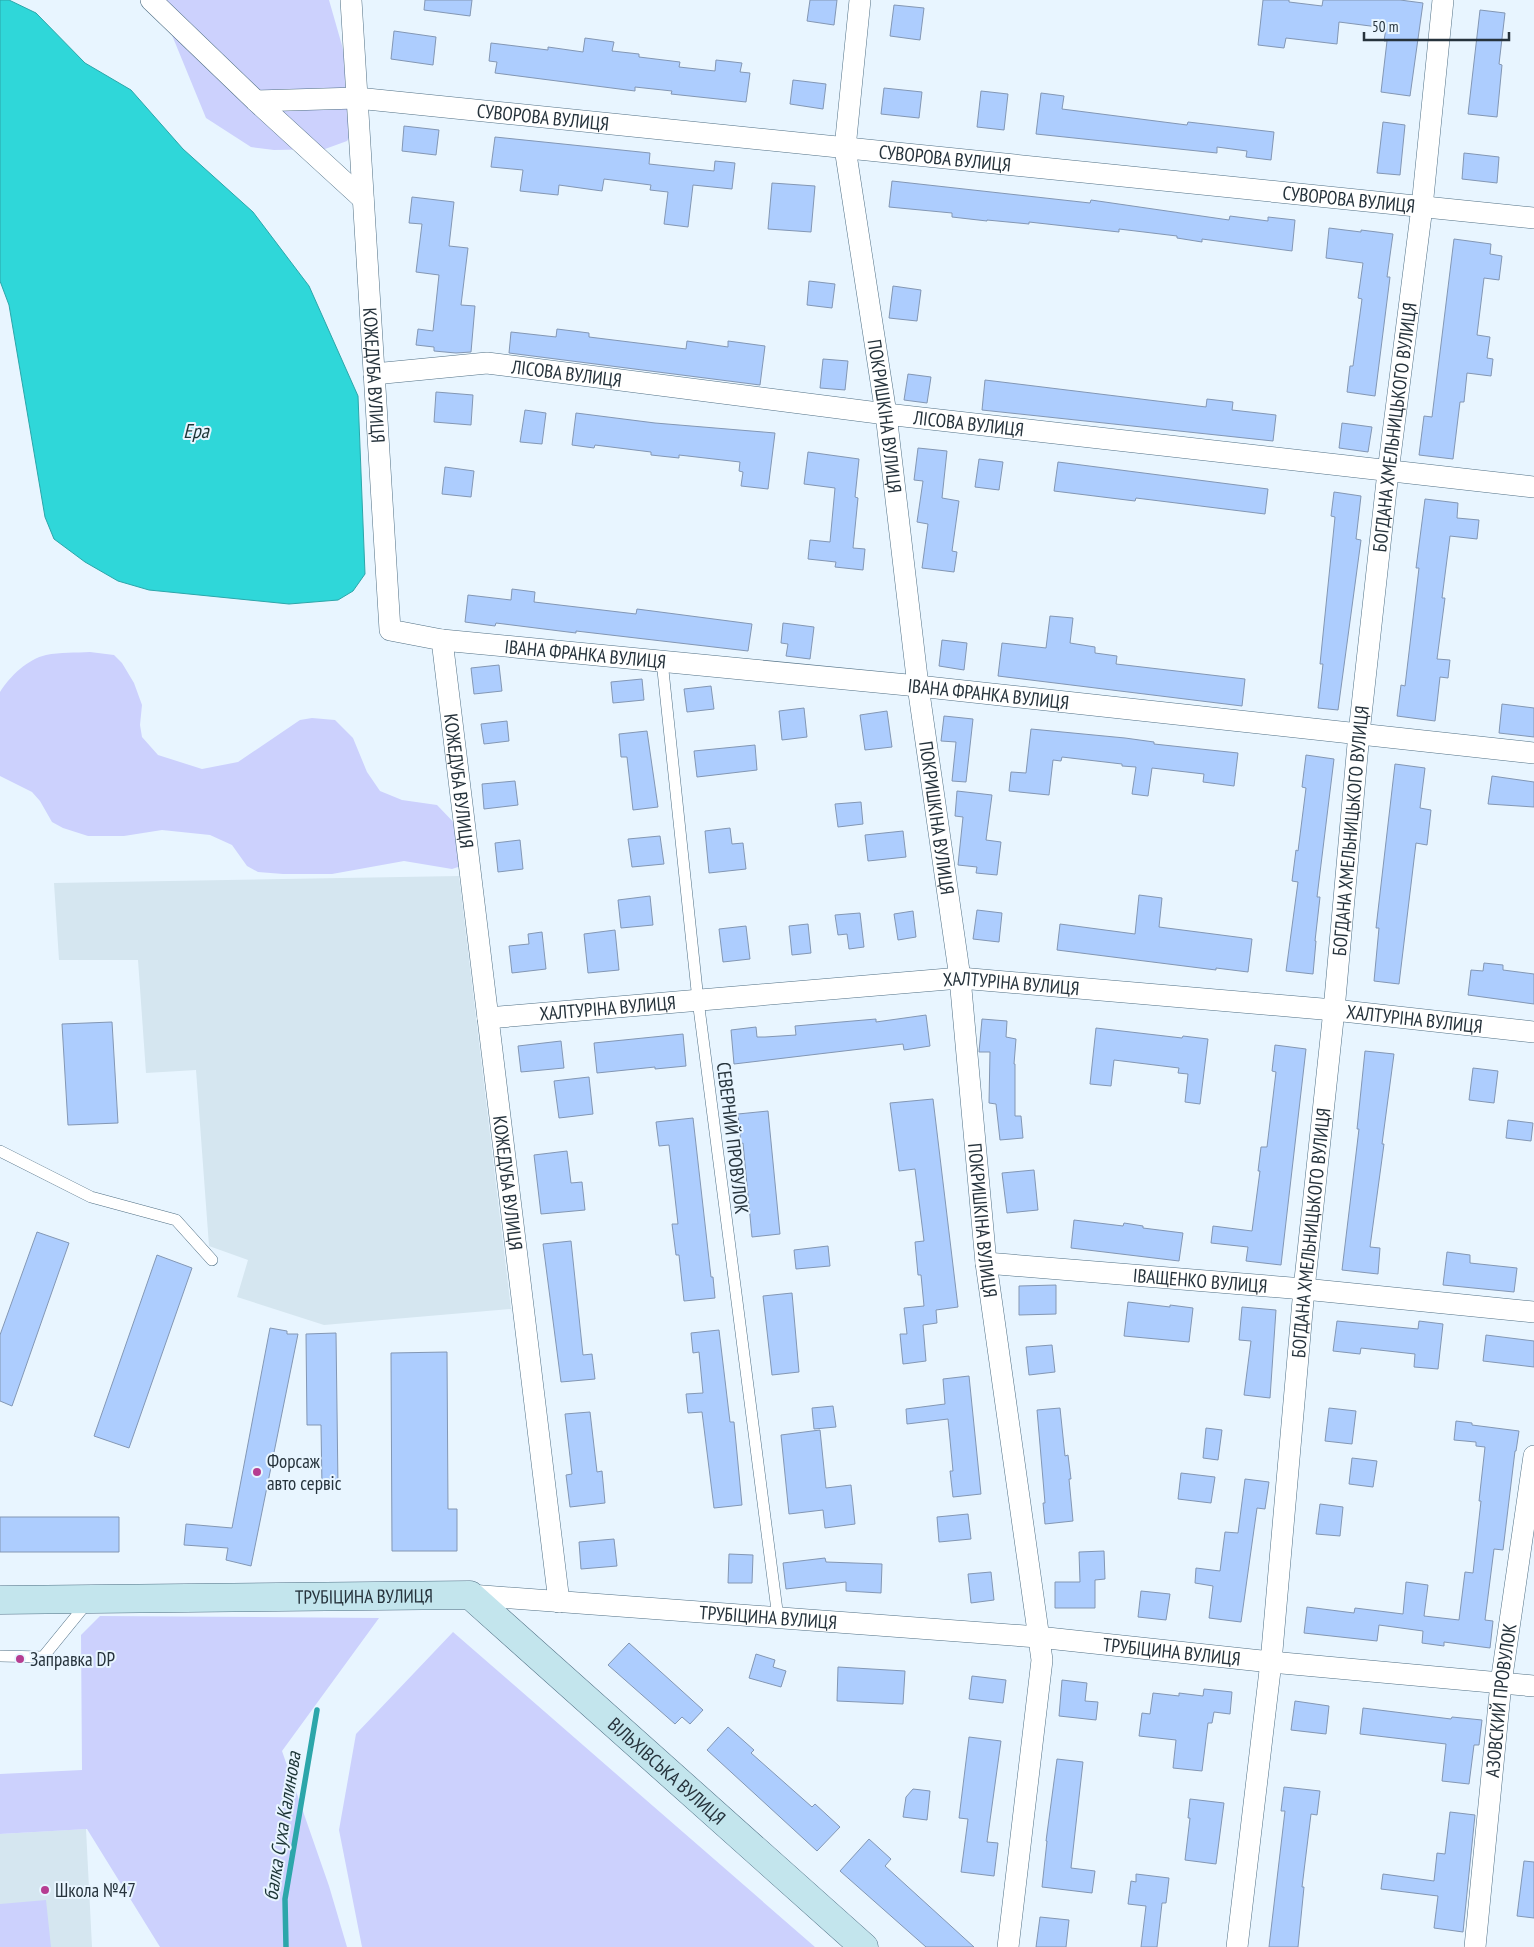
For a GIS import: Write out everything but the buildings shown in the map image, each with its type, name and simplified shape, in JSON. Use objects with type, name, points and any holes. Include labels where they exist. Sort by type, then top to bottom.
[{"type":"street","points":[[150,0],[363,199]]},
{"type":"street","name":"КОЖЕДУБА ВУЛИЦЯ","points":[[351,0],[390,630],[442,640],[559,1602]]},
{"type":"street","name":"ПОКРИШКІНА ВУЛИЦЯ","points":[[860,0],[844,148],[886,414],[918,686],[960,978],[986,1263],[1042,1660],[1008,1947]]},
{"type":"street","name":"БОГДАНА ХМЕЛЬНИЦЬКОГО ВУЛИЦЯ","points":[[1237,1947],[1271,1662],[1304,1289],[1334,1010],[1359,733],[1388,472],[1422,207],[1443,0]]},
{"type":"street","name":"СУВОРОВА ВУЛИЦЯ","points":[[256,101],[357,98],[1534,218]]},
{"type":"street","name":"ЛІСОВА ВУЛИЦЯ","points":[[374,374],[487,363],[886,414],[1534,487]]},
{"type":"street","name":"ІВАНА ФРАНКА ВУЛИЦЯ","points":[[442,640],[918,686],[1534,753]]},
{"type":"street","name":"ХАЛТУРІНА ВУЛИЦЯ","points":[[488,1018],[960,978],[1334,1010],[1534,1032]]},
{"type":"street","name":"ІВАЩЕНКО ВУЛИЦЯ","points":[[986,1263],[1304,1289],[1534,1312]]},
{"type":"street","name":"АЗОВСКИЙ ПРОВУЛОК","points":[[1475,1947],[1501,1683],[1534,1456]]},
{"type":"street","name":"ТРУБІЦИНА ВУЛИЦЯ","points":[[0,1600],[470,1595],[1038,1637],[1271,1662],[1534,1686]]},
{"type":"street","name":"ВІЛЬХІВСЬКА ВУЛИЦЯ","points":[[470,1595],[864,1947]]},
{"type":"lane","name":"СЕВЕРНИЙ ПРОВУЛОК","points":[[662,661],[698,1000],[778,1618]]},
{"type":"lane","points":[[0,1151],[91,1197],[176,1220],[212,1260]]},
{"type":"lane","points":[[0,1656],[43,1657],[91,1598]]},
{"type":"shaded area","points":[[151,0],[329,0],[357,98],[359,121],[347,141],[325,149],[274,150],[251,147],[206,118],[167,23]]},
{"type":"shaded area","points":[[90,652],[114,655],[122,663],[134,683],[142,705],[140,725],[142,737],[158,755],[202,769],[238,762],[300,720],[312,718],[335,720],[353,738],[367,772],[380,791],[402,800],[437,805],[462,831],[464,865],[452,869],[404,861],[332,874],[258,872],[247,866],[232,845],[210,835],[162,830],[124,836],[88,836],[63,828],[52,822],[40,801],[32,792],[0,776],[0,692],[20,669],[39,657],[57,653]]},
{"type":"shaded area","points":[[459,876],[511,1309],[324,1325],[237,1297],[248,1260],[209,1246],[196,1070],[146,1073],[138,960],[59,960],[54,883]]},
{"type":"shaded area","points":[[100,1616],[379,1618],[282,1751],[329,1886],[347,1947],[160,1947],[87,1829],[0,1834],[0,1774],[82,1770],[81,1635]]},
{"type":"shaded area","points":[[453,1632],[815,1947],[362,1947],[339,1830],[356,1734]]},
{"type":"shaded area","name":"Школа №47","points":[[86,1829],[92,1947],[0,1947],[0,1834]]},
{"type":"shaded area","points":[[46,1900],[51,1947],[0,1947],[0,1904]]},
{"type":"water","name":"Ера","points":[[0,0],[9,0],[36,13],[85,63],[131,90],[183,149],[253,212],[309,286],[358,396],[365,574],[353,591],[338,600],[289,604],[149,590],[118,581],[85,562],[54,539],[45,517],[9,305],[0,281]]},
{"type":"waterway","name":"балка Суха Калинова","points":[[286,1947],[285,1899],[317,1710]]},
{"type":"place","name":"Форсаж авто сервіс","points":[[257,1472]]},
{"type":"place","name":"Заправка DP","points":[[20,1659]]},
{"type":"place","name":"Школа №47","points":[[45,1890]]}]
